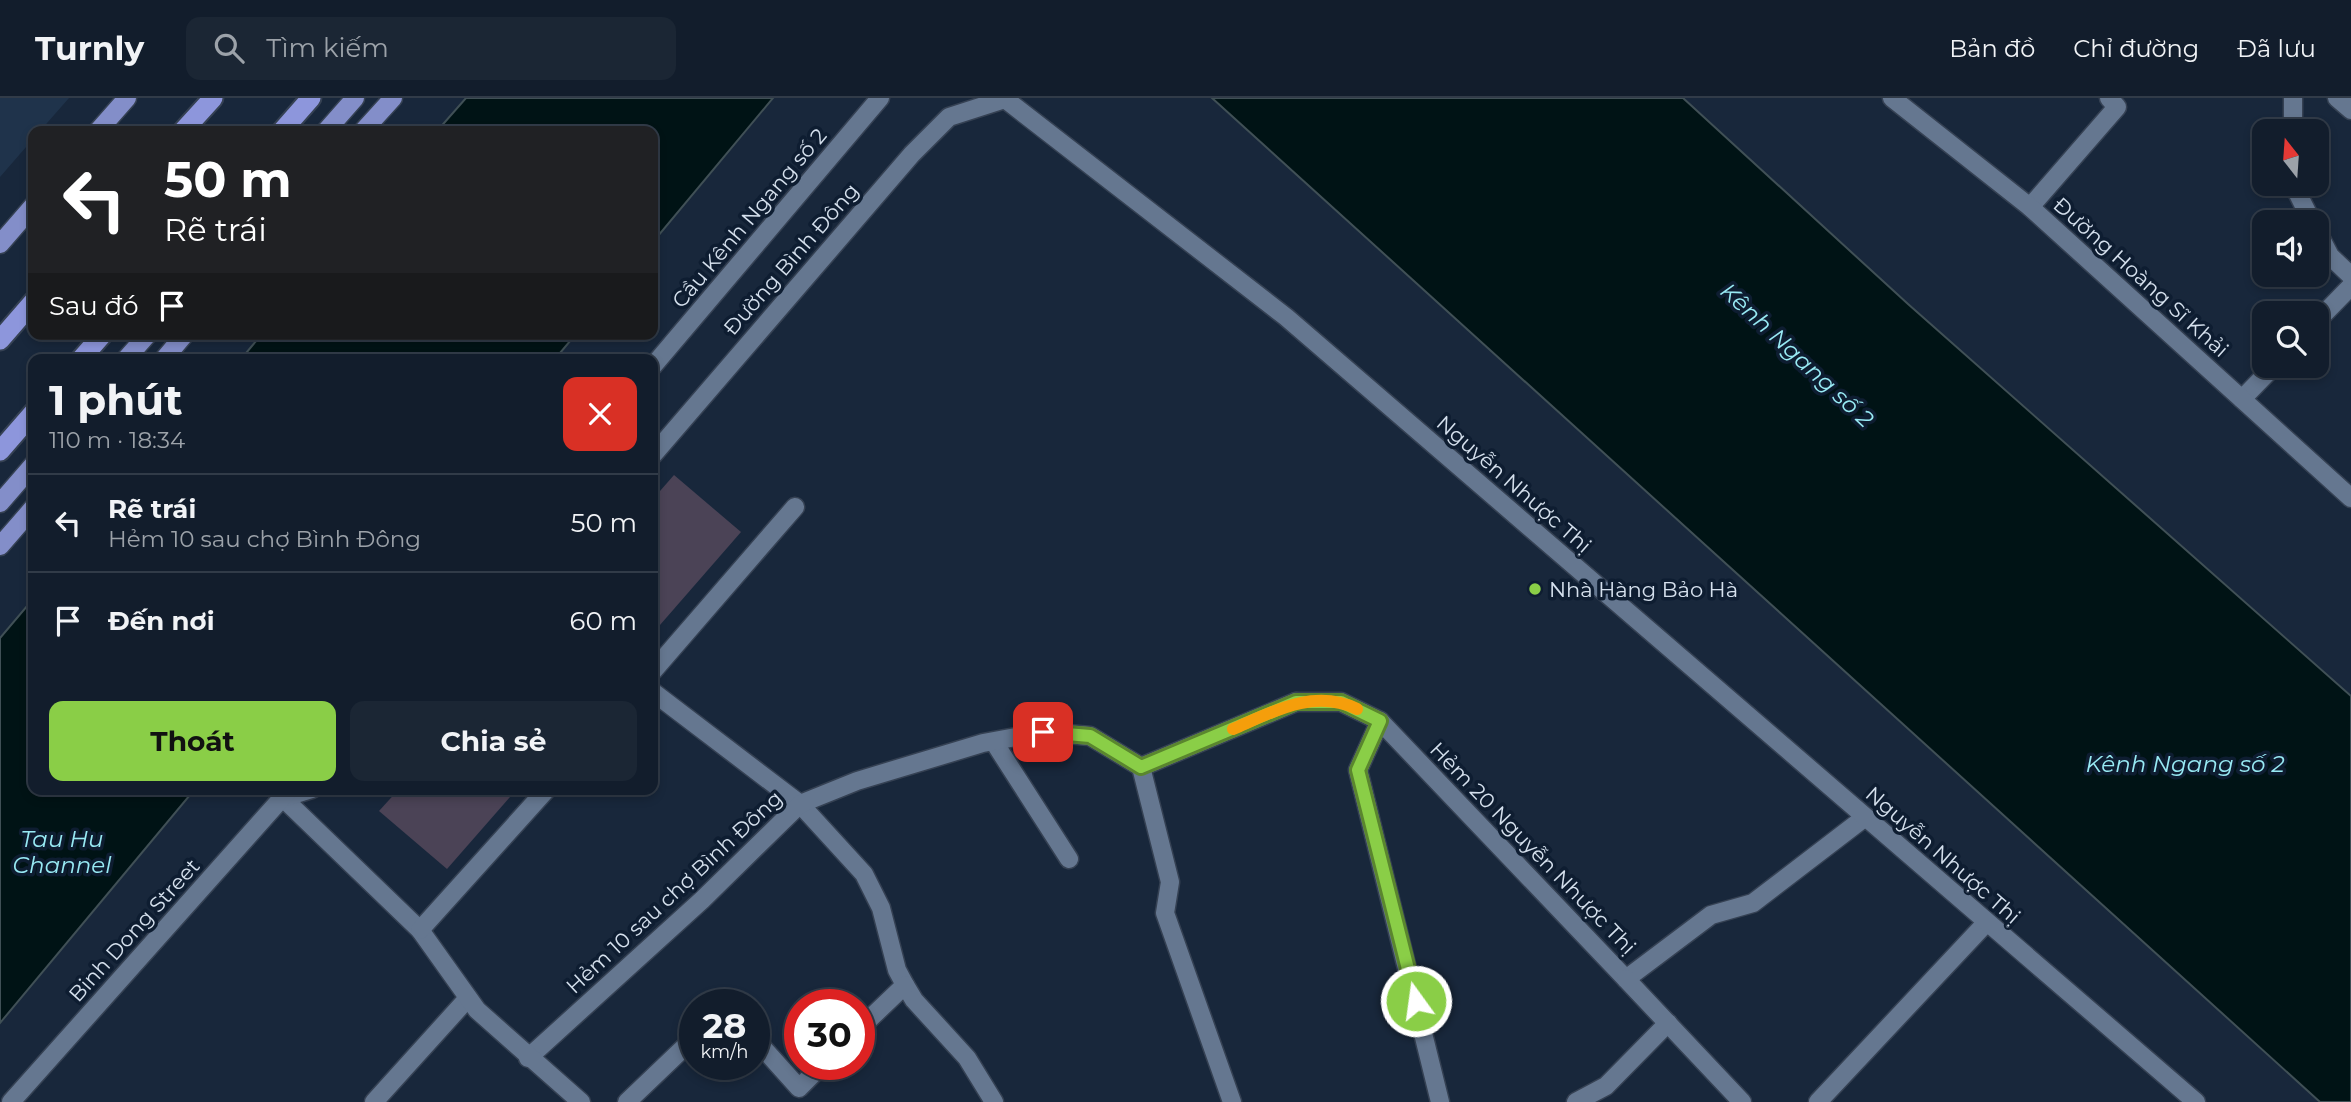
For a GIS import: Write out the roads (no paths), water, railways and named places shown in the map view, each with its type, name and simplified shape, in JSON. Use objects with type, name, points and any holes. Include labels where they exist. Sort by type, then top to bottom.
[{"type":"highway","points":[[187,126],[212,98]]},
{"type":"highway","points":[[286,126],[311,98]]},
{"type":"highway","points":[[0,340],[28,308]]},
{"type":"highway","points":[[85,354],[98,340]]},
{"type":"highway","points":[[0,451],[28,419]]},
{"type":"main road","points":[[102,126],[127,98]]},
{"type":"main road","points":[[330,126],[355,98]]},
{"type":"main road","points":[[368,126],[393,98]]},
{"type":"main road","points":[[0,244],[28,212]]},
{"type":"main road","points":[[130,354],[143,340]]},
{"type":"main road","points":[[168,354],[180,340]]},
{"type":"main road","points":[[0,503],[28,471]]},
{"type":"main road","points":[[0,546],[28,514]]},
{"type":"street","name":"Cầu Kênh Ngang số 2","points":[[658,360],[880,98]]},
{"type":"street","name":"Đường Hoàng Sĩ Khải","points":[[1892,98],[2030,207],[2351,498]]},
{"type":"street","points":[[2030,207],[2117,107],[2109,98]]},
{"type":"street","points":[[2293,98],[2293,119]]},
{"type":"street","points":[[2337,98],[2351,110]]},
{"type":"street","name":"Nguyễn Nhược Thị","points":[[977,108],[1005,99],[1286,317],[2196,1102]]},
{"type":"street","name":"Đường Bình Đông","points":[[658,449],[912,154],[949,117],[977,108]]},
{"type":"street","points":[[2329,254],[2351,276]]},
{"type":"street","points":[[2329,309],[2351,286]]},
{"type":"street","points":[[2242,399],[2262,378]]},
{"type":"street","points":[[658,665],[795,508]]},
{"type":"street","points":[[658,696],[800,804],[864,874],[881,908],[897,970],[905,985],[914,999],[967,1058],[994,1102]]},
{"type":"street","points":[[1232,1102],[1165,912],[1170,882],[1141,767],[1296,702],[1341,702],[1380,721],[1358,770],[1440,1102]]},
{"type":"street","name":"Hẻm 20 Nguyễn Nhược Thị","points":[[1380,721],[1626,979],[1711,915],[1753,903],[1864,818]]},
{"type":"street","name":"Hẻm 10 sau chợ Bình Đông","points":[[528,1058],[702,900],[800,804],[857,781],[994,742],[1043,732],[1090,736],[1141,767]]},
{"type":"street","points":[[994,742],[1069,859]]},
{"type":"street","name":"Binh Dong Street","points":[[11,1102],[285,795]]},
{"type":"street","points":[[289,795],[420,930],[477,1010],[528,1058],[581,1102]]},
{"type":"street","points":[[420,930],[542,795]]},
{"type":"street","points":[[1818,1102],[1986,923]]},
{"type":"street","points":[[1626,979],[1742,1102]]},
{"type":"street","points":[[875,1014],[905,985]]},
{"type":"street","points":[[374,1102],[468,998]]},
{"type":"street","points":[[1576,1102],[1606,1086],[1668,1023]]},
{"type":"street","points":[[626,1102],[679,1052]]},
{"type":"street","points":[[770,1055],[784,1071]]},
{"type":"street","points":[[793,1080],[799,1087],[806,1080]]},
{"type":"water","points":[[466,98],[773,98],[658,236],[658,126],[441,126]]},
{"type":"water","name":"Kênh Ngang số 2","points":[[1212,98],[1683,98],[1908,304],[2351,696],[2351,1102],[2320,1102]]},
{"type":"water","points":[[257,340],[571,340],[559,354],[245,354]]},
{"type":"water","name":"Tau Hu Channel","points":[[28,605],[28,795],[190,795],[0,1023],[0,638]]},
{"type":"place","name":"Nhà Hàng Bảo Hà","points":[[1535,589]]}]
